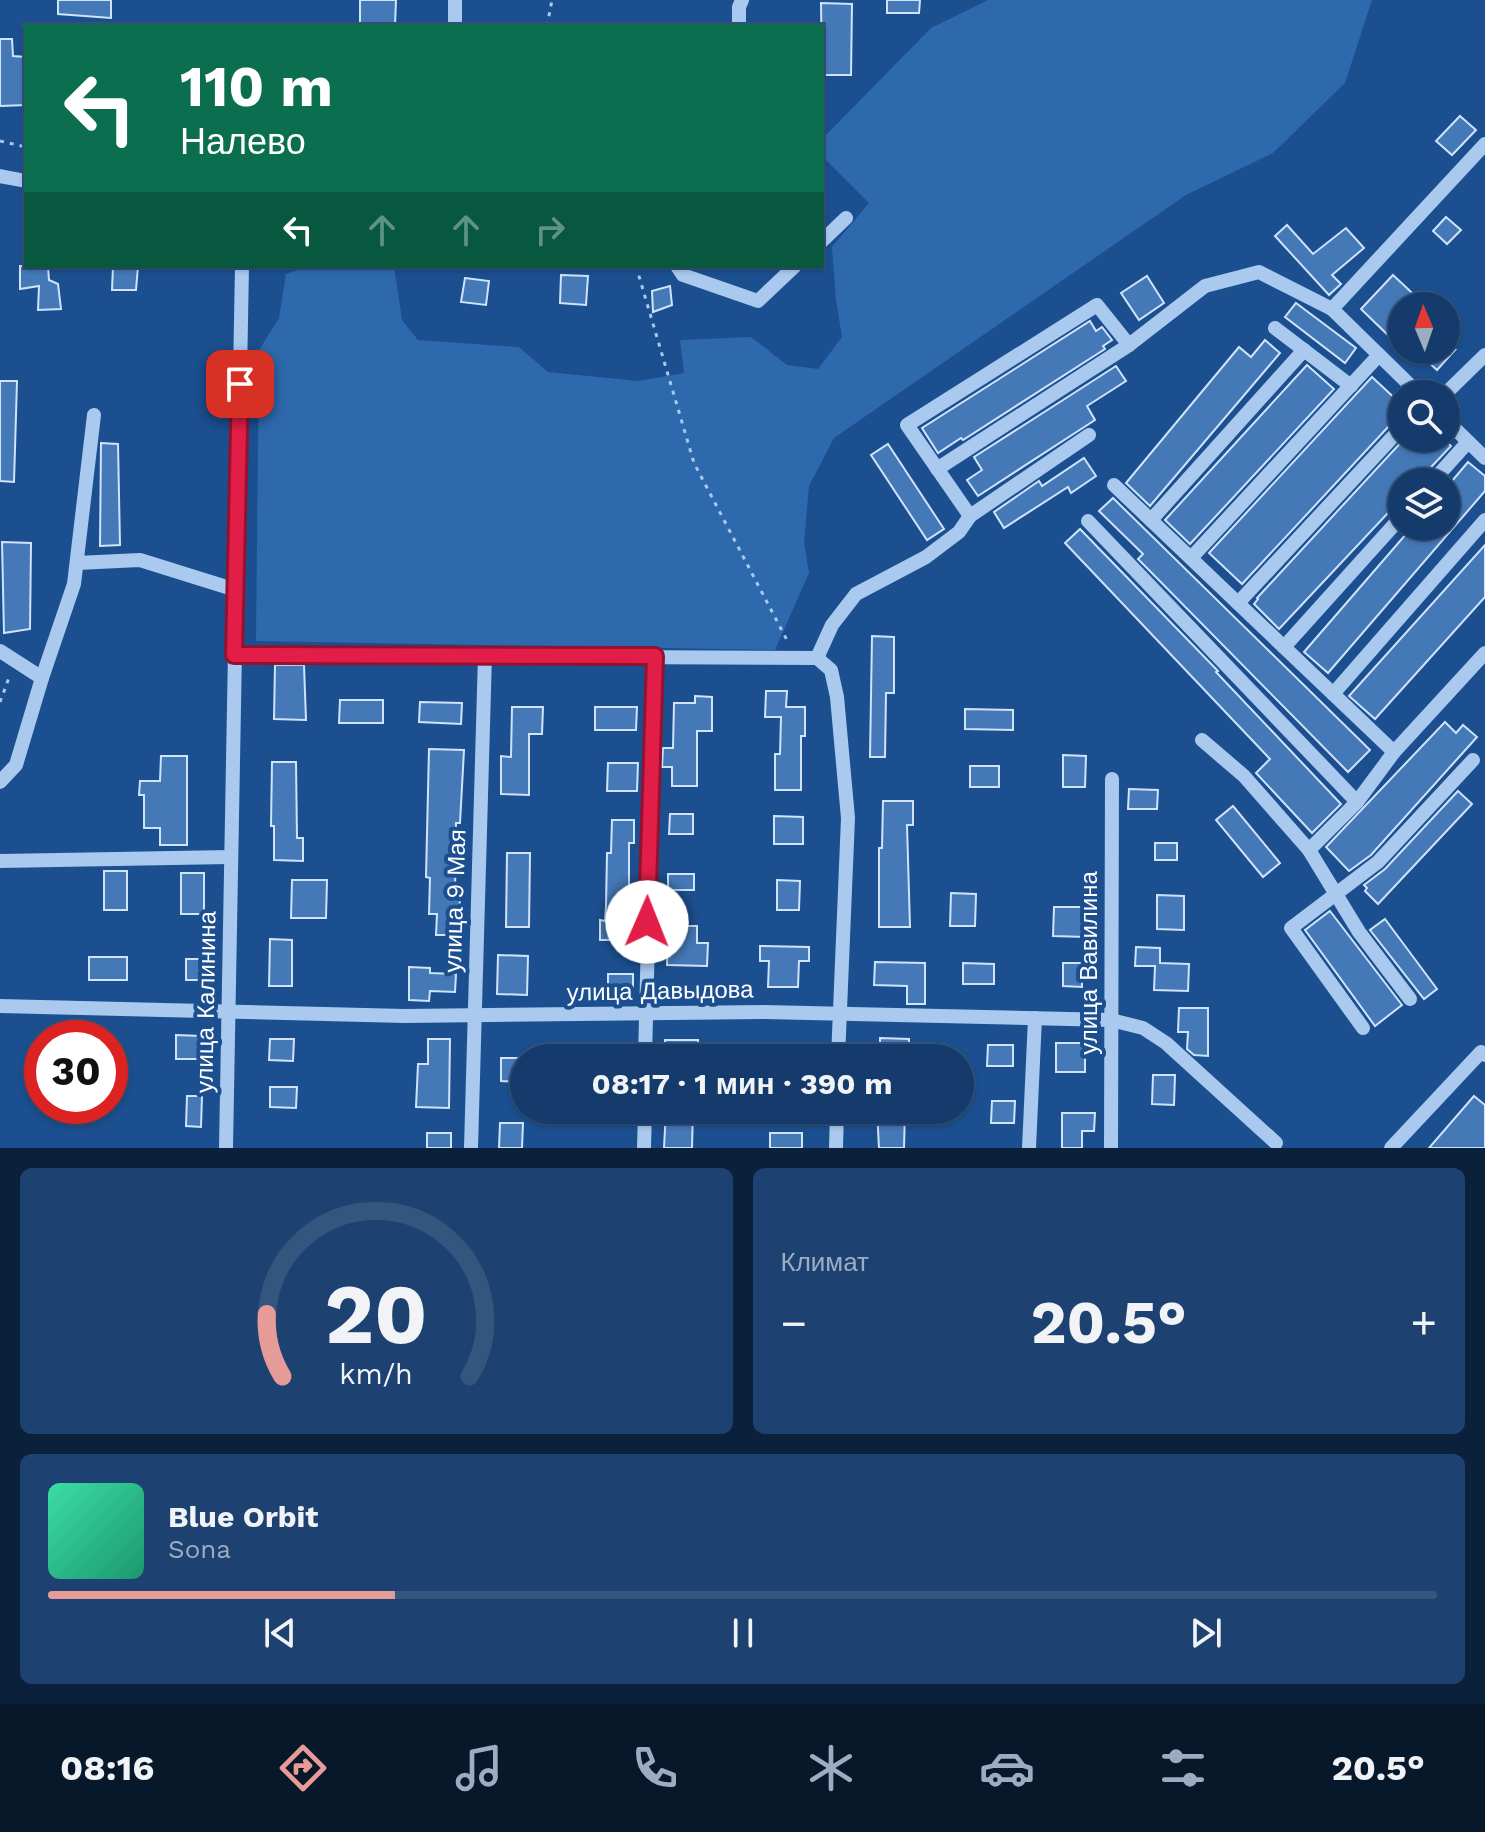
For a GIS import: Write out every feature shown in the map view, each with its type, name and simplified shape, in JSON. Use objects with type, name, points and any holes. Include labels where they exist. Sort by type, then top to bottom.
[{"type":"street","points":[[455,0],[455,24]]},
{"type":"street","points":[[739,24],[742,0]]},
{"type":"street","points":[[1332,309],[1485,144]]},
{"type":"street","points":[[0,176],[24,181]]},
{"type":"street","points":[[824,239],[846,218]]},
{"type":"street","name":"улица Калинина","points":[[226,1148],[242,268]]},
{"type":"street","points":[[678,268],[683,275],[758,301],[793,268]]},
{"type":"street","points":[[937,469],[1129,345],[1205,286],[1259,272],[1332,309],[1405,380]]},
{"type":"street","points":[[970,516],[907,425],[1097,305],[1129,345]]},
{"type":"street","points":[[1275,328],[1351,386]]},
{"type":"street","points":[[1151,520],[1304,350]]},
{"type":"street","points":[[1191,558],[1379,355]]},
{"type":"street","points":[[1459,380],[1485,355]]},
{"type":"street","points":[[0,782],[16,765],[74,584],[94,415]]},
{"type":"street","points":[[1460,434],[1485,458]]},
{"type":"street","points":[[817,658],[832,625],[856,594],[926,557],[959,532],[970,516],[1089,435]]},
{"type":"street","points":[[1238,603],[1388,442]]},
{"type":"street","points":[[1445,468],[1468,442]]},
{"type":"street","points":[[1114,485],[1394,752]]},
{"type":"street","points":[[1333,694],[1485,520]]},
{"type":"street","points":[[1088,521],[1357,802]]},
{"type":"street","points":[[1284,647],[1388,532]]},
{"type":"street","points":[[77,563],[140,560],[236,590]]},
{"type":"street","points":[[0,651],[42,678]]},
{"type":"street","points":[[1309,850],[1357,802],[1394,752],[1485,653]]},
{"type":"street","points":[[234,655],[817,658],[831,670],[837,697],[848,818],[838,1044]]},
{"type":"street","name":"улица 9 Мая","points":[[471,1148],[485,655]]},
{"type":"street","points":[[645,1044],[655,656]]},
{"type":"street","points":[[1202,740],[1244,776],[1309,850],[1359,932],[1410,999]]},
{"type":"street","points":[[1363,1028],[1291,928],[1378,862],[1473,760]]},
{"type":"street","name":"улица Вавилина","points":[[1111,1148],[1112,779]]},
{"type":"street","points":[[0,861],[230,857]]},
{"type":"street","name":"улица Давыдова","points":[[0,1006],[474,1015],[839,1014],[1111,1020],[1143,1028],[1166,1043],[1276,1143]]},
{"type":"street","points":[[1029,1148],[1035,1018]]},
{"type":"street","points":[[1391,1148],[1481,1052],[1485,1055]]},
{"type":"street","points":[[644,1148],[645,1124]]},
{"type":"street","points":[[836,1148],[837,1124]]},
{"type":"path","points":[[547,24],[552,0]]},
{"type":"path","points":[[0,141],[24,147]]},
{"type":"path","points":[[637,268],[694,463],[796,658]]},
{"type":"path","points":[[0,702],[16,661]]},
{"type":"shaded area","points":[[988,0],[1372,0],[1345,83],[1273,153],[1186,195],[834,438],[809,486],[804,542],[809,573],[775,650],[256,641],[259,350],[279,318],[286,274],[302,268],[394,268],[402,320],[418,340],[519,347],[548,372],[638,381],[684,373],[680,340],[751,337],[787,365],[818,369],[842,337],[832,247],[869,203],[824,158],[824,137],[931,28]]},
{"type":"building","points":[[58,0],[111,0],[111,18],[58,14]]},
{"type":"building","points":[[360,0],[396,0],[395,24],[360,24]]},
{"type":"building","points":[[887,0],[920,0],[919,13],[887,13]]},
{"type":"building","points":[[821,3],[852,4],[851,75],[824,75],[824,24],[821,24]]},
{"type":"building","points":[[0,39],[12,39],[13,56],[24,57],[24,105],[0,106]]},
{"type":"building","points":[[1460,116],[1476,130],[1452,155],[1436,141]]},
{"type":"building","points":[[1446,217],[1461,230],[1447,244],[1433,231]]},
{"type":"building","points":[[1287,225],[1313,254],[1346,228],[1364,248],[1332,275],[1341,284],[1329,295],[1275,236]]},
{"type":"building","points":[[20,266],[48,268],[49,280],[58,284],[61,309],[38,310],[39,286],[20,289]]},
{"type":"building","points":[[113,268],[138,268],[136,290],[112,290]]},
{"type":"building","points":[[561,275],[588,276],[586,305],[560,303]]},
{"type":"building","points":[[1393,275],[1411,292],[1388,292],[1388,335],[1361,309]]},
{"type":"building","points":[[1147,276],[1164,303],[1139,320],[1121,293]]},
{"type":"building","points":[[465,278],[489,281],[486,305],[461,302]]},
{"type":"building","points":[[670,286],[672,305],[653,312],[652,291]]},
{"type":"building","points":[[1296,303],[1356,348],[1345,363],[1285,317]]},
{"type":"building","points":[[1090,321],[1096,331],[1102,327],[1112,340],[1103,346],[1105,349],[938,453],[922,428]]},
{"type":"building","points":[[1265,340],[1280,353],[1150,506],[1126,483],[1239,347],[1251,357]]},
{"type":"building","points":[[1307,365],[1334,389],[1190,544],[1165,520]]},
{"type":"building","points":[[1116,366],[1126,381],[1087,406],[1095,420],[978,496],[967,480],[982,470],[974,457]]},
{"type":"building","points":[[1372,377],[1388,392],[1388,427],[1242,584],[1209,553]]},
{"type":"building","points":[[0,381],[17,381],[14,482],[0,481]]},
{"type":"building","points":[[101,443],[118,444],[120,545],[100,546]]},
{"type":"building","points":[[888,444],[944,529],[927,540],[871,455]]},
{"type":"building","points":[[1392,452],[1445,452],[1430,468],[1388,468],[1388,513],[1279,629],[1254,604]]},
{"type":"building","points":[[1084,458],[1096,476],[1071,493],[1068,487],[1004,528],[994,512],[1039,481],[1042,486]]},
{"type":"building","points":[[1468,462],[1485,476],[1485,491],[1460,520],[1460,471]]},
{"type":"building","points":[[1113,498],[1370,750],[1348,772],[1138,559],[1143,554],[1099,511]]},
{"type":"building","points":[[1080,529],[1341,804],[1312,833],[1256,773],[1270,759],[1065,543]]},
{"type":"building","points":[[1401,540],[1443,540],[1328,673],[1304,652]]},
{"type":"building","points":[[2,542],[31,543],[30,629],[4,633]]},
{"type":"building","points":[[1485,545],[1485,597],[1375,719],[1349,696]]},
{"type":"building","points":[[872,636],[894,637],[894,693],[886,693],[885,757],[870,757]]},
{"type":"building","points":[[275,665],[304,665],[306,720],[274,719]]},
{"type":"building","points":[[766,691],[787,691],[786,707],[805,707],[805,736],[801,736],[801,790],[775,790],[775,754],[780,754],[781,717],[765,717]]},
{"type":"building","points":[[695,696],[712,697],[712,731],[697,731],[697,786],[672,786],[672,767],[662,767],[663,748],[673,748],[674,703],[695,703]]},
{"type":"building","points":[[340,700],[383,700],[383,723],[339,723]]},
{"type":"building","points":[[420,702],[462,703],[461,724],[419,722]]},
{"type":"building","points":[[512,707],[543,707],[542,734],[529,734],[529,795],[501,794],[501,756],[511,757]]},
{"type":"building","points":[[595,707],[637,707],[636,730],[595,730]]},
{"type":"building","points":[[965,709],[1013,710],[1013,730],[965,729]]},
{"type":"building","points":[[1445,722],[1456,733],[1463,725],[1477,737],[1371,855],[1349,871],[1326,847]]},
{"type":"building","points":[[429,749],[464,750],[460,823],[456,823],[455,895],[460,895],[459,935],[436,935],[437,914],[429,914],[430,878],[426,877]]},
{"type":"building","points":[[1063,755],[1086,756],[1085,787],[1063,787]]},
{"type":"building","points":[[161,756],[187,756],[187,845],[160,845],[160,828],[144,828],[144,795],[139,795],[140,781],[160,781]]},
{"type":"building","points":[[272,762],[296,762],[297,838],[303,838],[303,861],[274,860]]},
{"type":"building","points":[[608,763],[638,763],[637,791],[607,791]]},
{"type":"building","points":[[970,766],[999,766],[999,787],[970,787]]},
{"type":"building","points":[[1129,789],[1158,790],[1157,809],[1128,809]]},
{"type":"building","points":[[1458,791],[1472,804],[1378,904],[1365,891],[1367,888],[1364,885],[1385,869]]},
{"type":"building","points":[[883,801],[913,801],[913,825],[907,825],[910,927],[879,927],[879,848],[882,848]]},
{"type":"building","points":[[1233,806],[1280,863],[1263,877],[1216,820]]},
{"type":"building","points":[[670,814],[693,814],[693,834],[669,834]]},
{"type":"building","points":[[774,816],[803,817],[803,844],[774,844]]},
{"type":"building","points":[[612,820],[634,820],[634,843],[629,843],[629,895],[623,895],[622,921],[629,921],[629,940],[600,940],[600,920],[605,921],[607,853],[611,853]]},
{"type":"building","points":[[1155,843],[1177,843],[1177,860],[1155,860]]},
{"type":"building","points":[[507,853],[530,853],[529,927],[506,927]]},
{"type":"building","points":[[104,871],[127,871],[127,910],[104,910]]},
{"type":"building","points":[[181,873],[204,873],[204,914],[181,914]]},
{"type":"building","points":[[668,874],[694,874],[694,890],[668,890]]},
{"type":"building","points":[[292,880],[327,880],[326,918],[291,918]]},
{"type":"building","points":[[777,880],[800,881],[799,910],[777,910]]},
{"type":"building","points":[[951,893],[976,894],[975,926],[950,926]]},
{"type":"building","points":[[1157,895],[1184,896],[1184,930],[1157,929]]},
{"type":"building","points":[[1054,907],[1086,907],[1086,937],[1053,936]]},
{"type":"building","points":[[1330,911],[1402,1005],[1375,1026],[1305,930]]},
{"type":"building","points":[[1385,919],[1437,989],[1424,999],[1370,930]]},
{"type":"building","points":[[668,926],[697,926],[697,943],[708,943],[707,966],[667,965]]},
{"type":"building","points":[[270,939],[292,940],[292,986],[269,986]]},
{"type":"building","points":[[760,946],[809,947],[809,961],[799,961],[798,987],[768,987],[769,961],[760,961]]},
{"type":"building","points":[[1136,947],[1160,948],[1160,963],[1189,964],[1188,991],[1154,990],[1155,966],[1135,966]]},
{"type":"building","points":[[498,955],[528,956],[527,995],[497,994]]},
{"type":"building","points":[[89,957],[127,957],[127,980],[89,980]]},
{"type":"building","points":[[186,959],[206,959],[205,980],[186,980]]},
{"type":"building","points":[[875,962],[925,963],[925,1004],[907,1004],[907,986],[874,985]]},
{"type":"building","points":[[963,963],[994,964],[994,984],[963,984]]},
{"type":"building","points":[[1063,963],[1082,963],[1082,987],[1063,986]]},
{"type":"building","points":[[409,967],[430,968],[430,973],[456,974],[455,992],[430,991],[429,1001],[409,1000]]},
{"type":"building","points":[[608,974],[633,974],[633,996],[608,996]]},
{"type":"building","points":[[1179,1008],[1208,1008],[1208,1056],[1194,1055],[1187,1049],[1188,1032],[1178,1032]]},
{"type":"building","points":[[176,1035],[202,1036],[201,1059],[176,1059]]},
{"type":"building","points":[[880,1038],[909,1039],[909,1044],[880,1044]]},
{"type":"building","points":[[270,1039],[294,1039],[293,1061],[269,1060]]},
{"type":"building","points":[[428,1039],[450,1039],[449,1108],[416,1107],[418,1064],[428,1064]]},
{"type":"building","points":[[665,1040],[698,1040],[698,1044],[665,1044]]},
{"type":"building","points":[[1056,1043],[1085,1043],[1085,1072],[1056,1072]]},
{"type":"building","points":[[988,1045],[1013,1045],[1013,1066],[987,1066]]},
{"type":"building","points":[[501,1058],[510,1058],[510,1081],[501,1081]]},
{"type":"building","points":[[1153,1075],[1175,1075],[1174,1105],[1152,1104]]},
{"type":"building","points":[[270,1087],[297,1087],[296,1108],[270,1107]]},
{"type":"building","points":[[187,1096],[202,1096],[201,1127],[186,1126]]},
{"type":"building","points":[[1474,1096],[1485,1105],[1485,1148],[1429,1148]]},
{"type":"building","points":[[992,1101],[1015,1101],[1014,1123],[991,1123]]},
{"type":"building","points":[[1062,1113],[1095,1113],[1094,1131],[1082,1131],[1082,1148],[1062,1148]]},
{"type":"building","points":[[500,1123],[523,1124],[522,1148],[499,1148]]},
{"type":"building","points":[[665,1124],[693,1124],[692,1148],[664,1148]]},
{"type":"building","points":[[878,1124],[905,1124],[904,1148],[879,1148]]},
{"type":"building","points":[[427,1133],[451,1133],[451,1148],[427,1148]]},
{"type":"building","points":[[770,1133],[802,1133],[802,1148],[770,1148]]},
{"type":"route","points":[[240,384],[234,655],[655,656],[647,922]]}]
